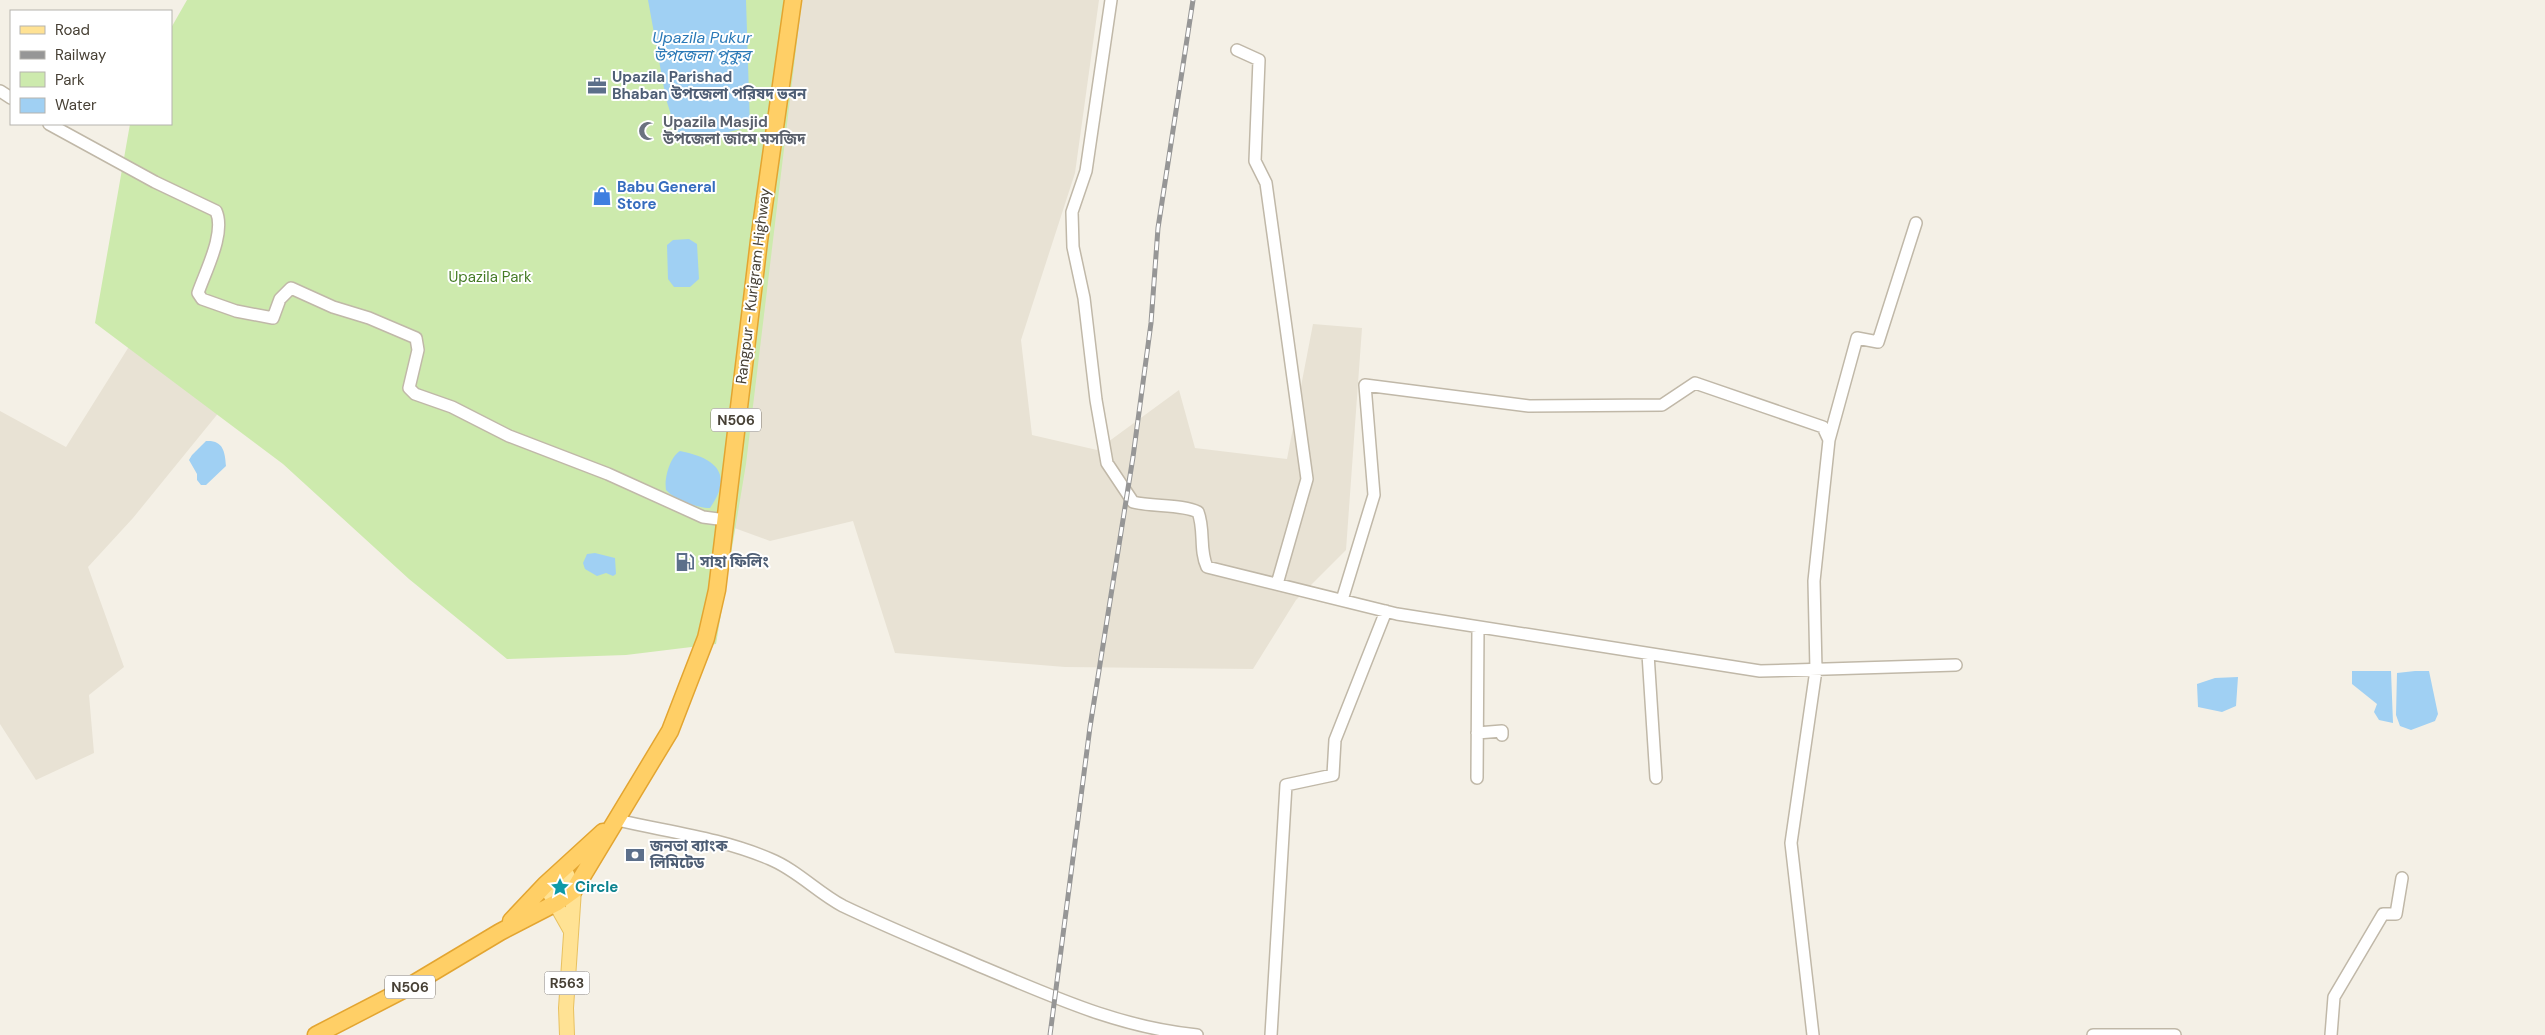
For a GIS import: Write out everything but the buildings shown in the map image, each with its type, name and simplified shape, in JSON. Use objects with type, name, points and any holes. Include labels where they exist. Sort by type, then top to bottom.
[{"type":"highway","name":"Rangpur - Kurigram Highway","points":[[617,820],[666,738],[689,687],[706,638],[715,599],[752,298],[793,0]]},
{"type":"highway","name":"N506","points":[[500,932],[545,885],[617,820]]},
{"type":"highway","name":"N506","points":[[316,1035],[403,990],[500,932],[556,903],[574,890],[617,820]]},
{"type":"main road","name":"R563","points":[[564,868],[574,890],[566,1008],[567,1035]]},
{"type":"main road","points":[[545,885],[571,931]]},
{"type":"street","points":[[1112,0],[1086,171],[1072,212],[1073,247],[1084,298],[1096,400],[1107,463],[1133,502],[1167,508],[1190,508],[1198,512],[1202,521],[1204,560],[1207,567],[1386,611],[1760,672],[1956,665]]},
{"type":"street","points":[[1237,50],[1259,60],[1255,161],[1266,183],[1307,479],[1278,584]]},
{"type":"street","points":[[51,125],[162,186],[216,211],[218,225],[216,244],[198,293],[202,299],[236,311],[273,318],[280,299],[291,288],[333,307],[402,331],[416,338],[418,350],[409,388],[415,394],[452,407],[509,436],[608,474],[686,510],[703,516],[726,520]]},
{"type":"street","points":[[1813,1035],[1791,843],[1816,670],[1814,580],[1829,440],[1858,338],[1878,342],[1916,223]]},
{"type":"street","points":[[1342,600],[1374,495],[1365,385],[1529,406],[1662,404],[1695,383],[1823,427],[1829,440]]},
{"type":"street","points":[[1271,1035],[1286,785],[1333,775],[1335,740],[1386,611]]},
{"type":"street","points":[[1477,778],[1478,627]]},
{"type":"street","points":[[1648,654],[1656,778]]},
{"type":"street","points":[[1477,733],[1502,732],[1502,736]]},
{"type":"street","points":[[617,820],[712,838],[749,850],[773,860],[842,905],[1082,1008],[1145,1028],[1197,1035]]},
{"type":"street","points":[[2330,1035],[2334,997],[2383,914],[2396,914],[2402,878]]},
{"type":"street","points":[[2092,1035],[2175,1035]]},
{"type":"shaded area","points":[[783,0],[1099,0],[1075,173],[1021,340],[1032,435],[1097,450],[1179,390],[1195,448],[1287,459],[1313,324],[1362,328],[1346,550],[1296,600],[1253,669],[1065,667],[895,653],[853,521],[770,541],[264,357],[133,518],[88,567],[124,667],[89,695],[94,753],[36,780],[0,724],[0,411],[66,447],[187,254],[172,124]]},
{"type":"green space","name":"Upazila Park","points":[[187,0],[802,0],[746,464],[716,644],[626,655],[507,659],[409,579],[283,464],[95,323],[130,125],[172,125],[172,26]]},
{"type":"water","name":"Upazila Pukur উপজেলা পুকুর","points":[[648,0],[746,0],[750,127],[711,136],[677,134],[666,99]]},
{"type":"water","points":[[689,239],[697,244],[699,279],[690,287],[674,287],[668,279],[667,245],[673,240]]},
{"type":"water","points":[[206,441],[216,442],[220,445],[224,451],[226,466],[206,485],[201,485],[189,460]]},
{"type":"water","points":[[680,451],[703,458],[718,469],[721,477],[721,486],[710,508],[686,503],[666,490],[668,468],[673,458]]},
{"type":"water","points":[[595,553],[615,558],[616,574],[613,576],[606,573],[597,576],[585,569],[583,563],[587,554]]},
{"type":"water","points":[[2352,671],[2391,671],[2393,723],[2379,720],[2374,712],[2377,704],[2352,684]]},
{"type":"water","points":[[2429,671],[2438,714],[2435,721],[2411,730],[2400,726],[2396,715],[2397,673]]},
{"type":"water","points":[[2238,677],[2236,706],[2222,712],[2198,707],[2197,684],[2215,678]]},
{"type":"railway","points":[[1050,1035],[1090,727],[1133,457],[1151,323],[1158,228],[1193,0]]},
{"type":"place","name":"Upazila Parishad Bhaban উপজেলা পরিষদ ভবন","points":[[597,86]]},
{"type":"place","name":"Upazila Masjid উপজেলা জামে মসজিদ","points":[[648,131]]},
{"type":"place","name":"Babu General Store","points":[[602,196]]},
{"type":"place","name":"সাহা ফিলিং","points":[[685,562]]},
{"type":"place","name":"জনতা ব্যাংক লিমিটেড","points":[[635,855]]},
{"type":"place","name":"Circle","points":[[560,887]]}]
